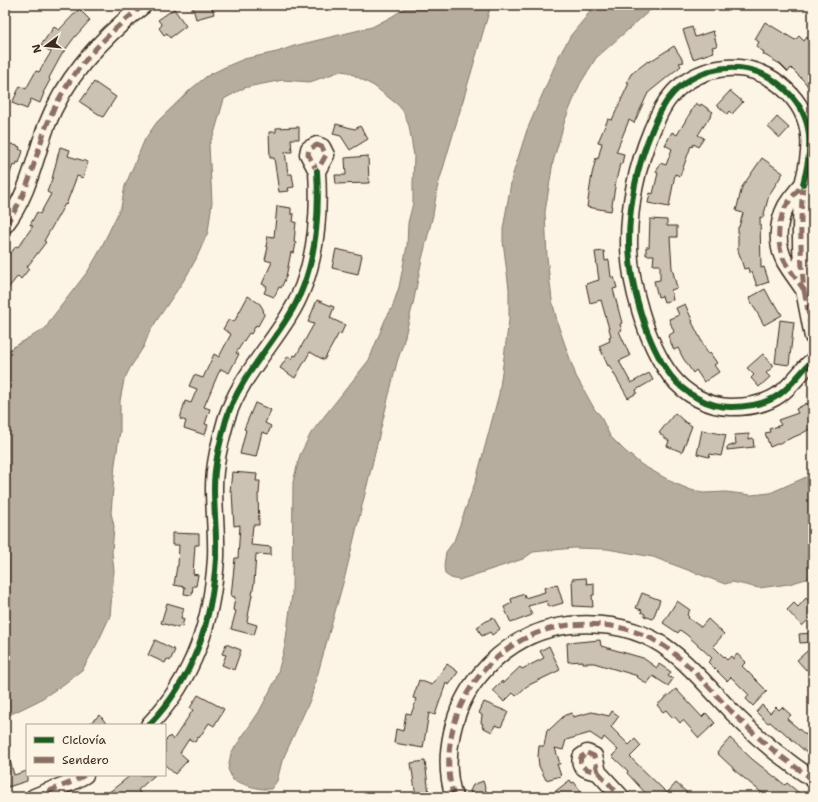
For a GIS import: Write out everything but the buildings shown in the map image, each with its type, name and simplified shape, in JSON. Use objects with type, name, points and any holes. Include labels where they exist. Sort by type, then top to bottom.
[{"type":"street","points":[[5,225],[19,203],[34,167],[46,127],[55,106],[69,83],[99,44],[119,24],[144,5]]},
{"type":"street","points":[[813,337],[800,261],[800,229],[803,184],[810,152],[810,140],[806,120],[802,110],[775,81],[753,70],[730,67],[704,72],[697,75],[670,96],[657,118],[644,150],[636,180],[629,220],[629,243],[633,282],[646,328],[665,367],[680,386],[702,401],[720,406],[753,406],[766,402],[780,394],[813,361]]},
{"type":"street","points":[[150,724],[167,705],[180,683],[195,656],[206,626],[212,595],[216,558],[214,487],[216,463],[221,442],[227,419],[242,384],[289,316],[305,283],[314,241],[317,204],[317,171]]},
{"type":"street","points":[[803,184],[787,205],[782,216],[778,237],[780,250],[785,262],[804,290]]},
{"type":"street","points":[[454,797],[450,775],[451,740],[457,717],[464,699],[477,678],[487,666],[504,651],[519,641],[533,634],[547,630],[583,624],[623,627],[651,638],[665,646],[680,658],[741,722],[787,760],[813,779]]},
{"type":"street","points":[[598,772],[621,797]]},
{"type":"street","points":[[34,797],[83,776]]},
{"type":"shaded area","points":[[410,5],[491,5],[437,189],[433,215],[413,304],[397,362],[345,576],[311,698],[282,761],[277,781],[271,789],[256,788],[233,780],[228,769],[231,753],[259,712],[276,679],[285,646],[292,594],[293,482],[300,455],[311,433],[369,360],[385,320],[392,308],[399,287],[407,246],[408,223],[413,203],[414,156],[409,126],[403,111],[398,105],[374,86],[348,72],[341,71],[310,82],[283,80],[252,86],[244,88],[224,99],[214,134],[209,145],[212,202],[208,232],[186,277],[149,333],[144,346],[124,380],[120,401],[120,431],[115,464],[111,513],[114,526],[112,552],[114,571],[110,616],[83,669],[64,684],[38,701],[5,717],[5,352],[46,328],[51,319],[88,271],[121,207],[125,186],[145,139],[157,122],[191,89],[207,76],[244,59],[277,52],[294,46],[372,27]]},
{"type":"shaded area","points":[[593,5],[656,5],[596,58],[580,84],[565,120],[553,162],[545,212],[547,257],[552,300],[558,325],[576,376],[595,410],[600,415],[610,436],[642,465],[674,483],[703,493],[726,492],[751,495],[770,493],[813,474],[813,577],[789,584],[759,588],[732,582],[725,584],[653,557],[607,549],[574,548],[533,552],[523,559],[459,580],[451,578],[445,574],[444,565],[446,552],[454,541],[476,480],[499,394],[509,320],[509,289],[503,229],[512,177],[527,130],[559,56],[571,35],[586,17]]},
{"type":"marked path","points":[[5,225],[13,214],[25,190],[46,127],[63,91],[86,59],[100,44],[144,5]]},
{"type":"marked path","points":[[317,145],[322,147],[326,155],[317,171],[308,154],[309,149],[317,145]]},
{"type":"marked path","points":[[803,184],[801,237],[804,290],[785,262],[779,241],[779,227],[783,213],[792,197],[803,184]]},
{"type":"marked path","points":[[804,290],[813,337]]},
{"type":"marked path","points":[[454,797],[450,782],[449,765],[449,749],[452,733],[456,717],[463,702],[480,675],[509,648],[532,635],[557,627],[584,624],[624,628],[649,637],[661,644],[681,659],[732,712],[766,744],[784,759],[813,779]]},
{"type":"marked path","points":[[587,753],[594,756],[598,772],[585,768],[581,764],[581,757],[587,753]]},
{"type":"marked path","points":[[598,772],[621,797]]},
{"type":"marked path","points":[[34,797],[83,776]]},
{"type":"cycle path","points":[[803,184],[809,155],[808,130],[805,117],[791,95],[779,84],[763,74],[754,71],[737,68],[710,71],[699,75],[683,85],[667,101],[660,113],[652,130],[638,171],[630,213],[629,242],[632,276],[647,330],[654,347],[671,376],[690,394],[714,405],[731,407],[756,405],[768,401],[784,391],[813,361]]},
{"type":"cycle path","points":[[150,724],[165,707],[178,688],[198,648],[205,627],[214,582],[216,558],[214,479],[216,462],[226,420],[231,406],[245,379],[288,317],[297,301],[304,283],[314,247],[318,209],[317,171]]}]
